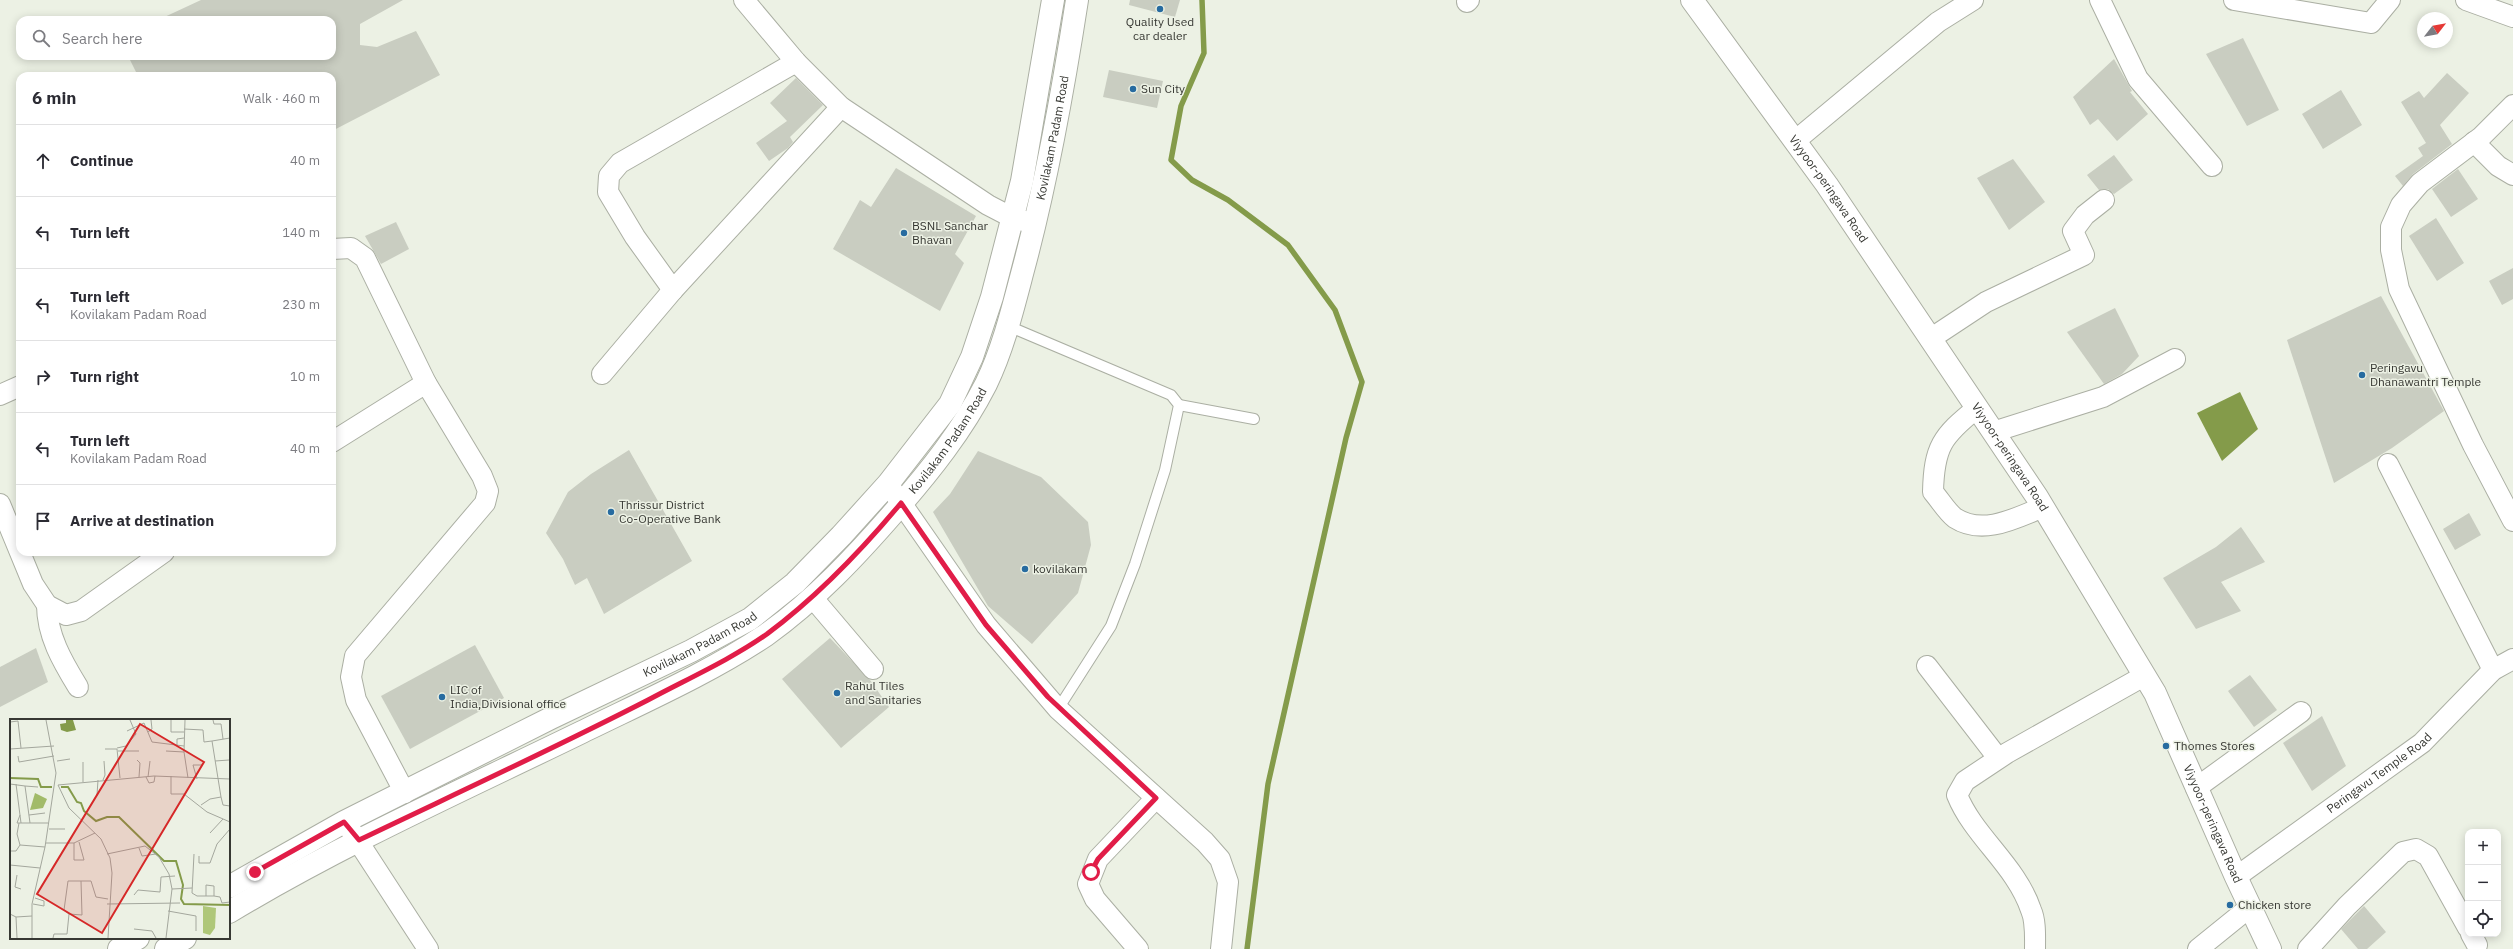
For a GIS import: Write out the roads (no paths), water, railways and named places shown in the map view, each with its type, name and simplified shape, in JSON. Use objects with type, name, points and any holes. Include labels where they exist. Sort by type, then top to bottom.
[{"type":"main road","name":"Kovilakam Padam Road","points":[[230,886],[344,822],[405,793],[551,718],[691,651],[750,619],[795,583],[841,536],[888,484],[953,398],[972,358],[992,297],[1022,181],[1053,0]]},
{"type":"main road","name":"Kovilakam Padam Road","points":[[230,911],[359,840],[624,712],[715,665],[765,635],[812,597],[860,552],[956,436],[986,383],[1008,326],[1051,153],[1077,0]]},
{"type":"main road","name":"Viyyoor-peringava Road","points":[[1692,0],[1795,141],[2043,507],[2155,693],[2196,788],[2270,949]]},
{"type":"main road","points":[[119,949],[136,939]]},
{"type":"main road","points":[[166,949],[183,939]]},
{"type":"street","points":[[744,0],[796,62],[841,107],[959,187],[1013,218],[1034,224]]},
{"type":"street","points":[[1795,141],[1938,22],[1973,0]]},
{"type":"street","points":[[2100,0],[2138,80],[2212,166]]},
{"type":"street","points":[[2234,0],[2371,23],[2390,0]]},
{"type":"street","points":[[2466,0],[2513,17]]},
{"type":"street","points":[[673,290],[635,237],[608,192],[609,176],[620,163],[796,62]]},
{"type":"street","points":[[2513,105],[2474,142],[2420,183],[2401,205],[2391,228],[2391,250],[2400,289],[2473,445],[2513,521]]},
{"type":"street","points":[[602,374],[673,290],[841,107]]},
{"type":"street","points":[[2474,142],[2498,166],[2513,175]]},
{"type":"street","points":[[1930,339],[1986,302],[2084,255],[2073,231],[2085,215],[2104,200]]},
{"type":"street","points":[[336,249],[351,248],[365,258],[426,383],[482,476],[488,491],[485,503],[355,656],[350,677],[356,700],[405,793]]},
{"type":"street","points":[[1993,432],[2103,397],[2175,359]]},
{"type":"street","points":[[336,439],[426,383]]},
{"type":"street","points":[[0,395],[16,388]]},
{"type":"street","points":[[1977,408],[1941,441],[1933,472],[1933,492],[1955,518],[1976,526],[2001,524],[2043,507]]},
{"type":"street","points":[[2388,464],[2493,670]]},
{"type":"street","points":[[888,484],[986,625],[1058,709],[1205,842],[1220,859],[1228,882],[1221,949]]},
{"type":"street","points":[[0,504],[16,543]]},
{"type":"street","points":[[21,556],[33,584],[47,605],[66,616],[81,611],[158,556]]},
{"type":"street","points":[[812,597],[873,669]]},
{"type":"street","points":[[47,605],[47,624],[63,662],[78,687]]},
{"type":"street","name":"Peringavu Temple Road","points":[[2236,877],[2422,743],[2493,670],[2513,658]]},
{"type":"street","points":[[1927,666],[1998,758]]},
{"type":"street","points":[[2035,949],[2032,910],[2010,870],[1963,811],[1957,795],[1965,781],[1998,758],[2144,676]]},
{"type":"street","points":[[2196,788],[2301,712]]},
{"type":"street","points":[[1138,949],[1095,899],[1088,884],[1098,859],[1156,798]]},
{"type":"street","points":[[344,822],[359,840],[428,949]]},
{"type":"street","points":[[2308,949],[2347,906],[2403,852],[2416,849],[2428,856],[2465,923]]},
{"type":"street","points":[[2198,949],[2250,907]]},
{"type":"lane","points":[[1008,326],[1171,394],[1179,405],[1254,419]]},
{"type":"lane","points":[[1058,709],[1111,626],[1135,564],[1165,470],[1179,405]]},
{"type":"waterway","points":[[1202,0],[1204,53],[1181,106],[1171,160],[1192,180],[1228,200],[1288,245],[1335,310],[1362,382],[1346,438],[1268,784],[1247,949]]},
{"type":"place","name":"Quality Used car dealer","points":[[1160,9]]},
{"type":"place","name":"Sun City","points":[[1133,89]]},
{"type":"place","name":"BSNL Sanchar Bhavan","points":[[904,233]]},
{"type":"place","name":"Peringavu Dhanawantri Temple","points":[[2362,375]]},
{"type":"place","name":"Thrissur District Co-Operative Bank","points":[[611,512]]},
{"type":"place","name":"kovilakam","points":[[1025,569]]},
{"type":"place","name":"Rahul Tiles and Sanitaries","points":[[837,693]]},
{"type":"place","name":"LIC of India,Divisional office","points":[[442,697]]},
{"type":"place","name":"Thomes Stores","points":[[2166,746]]},
{"type":"place","name":"Chicken store","points":[[2230,905]]}]
